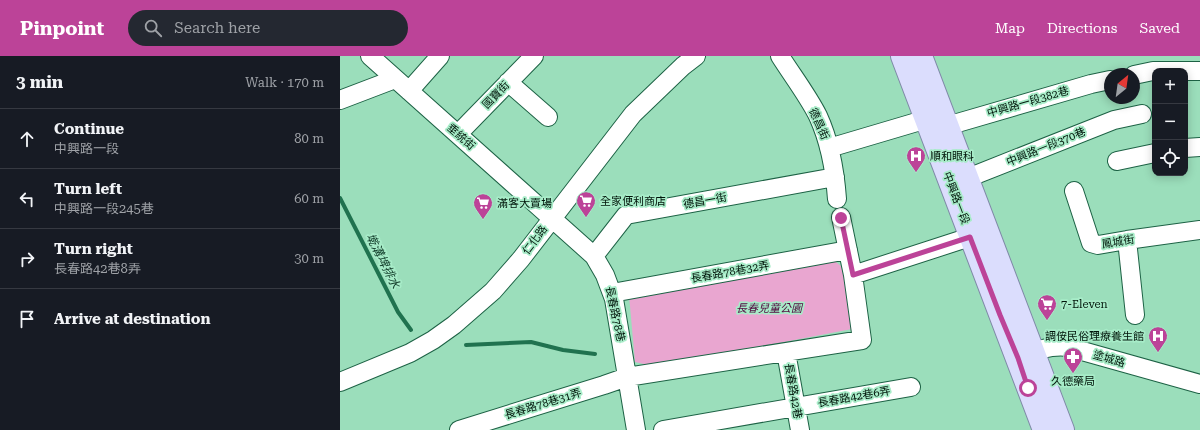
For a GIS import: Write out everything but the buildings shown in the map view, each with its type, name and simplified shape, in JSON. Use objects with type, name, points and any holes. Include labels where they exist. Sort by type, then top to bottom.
[{"type":"main road","name":"中興路一段","points":[[902,56],[927,119],[959,181],[1026,355],[1063,430]]},
{"type":"main road","name":"中興路一段","points":[[921,56],[947,126],[970,237],[1000,315],[1026,355],[1044,430]]},
{"type":"street","name":"垂統街","points":[[370,56],[395,80],[552,218]]},
{"type":"street","points":[[409,91],[440,56]]},
{"type":"street","name":"德昌街","points":[[780,56],[818,116],[829,148],[835,177],[836,199]]},
{"type":"street","name":"國寶街","points":[[458,134],[530,58]]},
{"type":"street","name":"仁化路","points":[[340,382],[410,353],[454,326],[493,291],[522,259],[633,114],[685,59]]},
{"type":"street","points":[[1140,74],[1153,71],[1200,71]]},
{"type":"street","points":[[340,100],[395,80]]},
{"type":"street","name":"中興路一段382巷","points":[[947,126],[1104,81]]},
{"type":"street","points":[[508,82],[548,117]]},
{"type":"street","name":"中興路一段370巷","points":[[959,181],[1114,120],[1142,114]]},
{"type":"street","points":[[829,148],[927,119]]},
{"type":"street","points":[[1188,148],[1200,147]]},
{"type":"street","points":[[1116,161],[1152,154]]},
{"type":"street","name":"德昌一街","points":[[594,256],[626,215],[835,177]]},
{"type":"street","name":"鳳城街","points":[[1074,191],[1090,243],[1098,245],[1200,230]]},
{"type":"street","name":"長春路78巷","points":[[552,218],[594,256],[605,275],[612,293],[636,430]]},
{"type":"street","points":[[841,218],[853,275],[970,237]]},
{"type":"street","points":[[1127,240],[1135,315]]},
{"type":"street","name":"長春路78巷32弄","points":[[612,293],[848,250]]},
{"type":"street","name":"長春路78巷31弄","points":[[459,430],[627,377],[862,340],[853,275]]},
{"type":"street","name":"塗城路","points":[[1026,355],[1057,346],[1068,347],[1199,382]]},
{"type":"street","name":"長春路42巷","points":[[786,352],[800,430]]},
{"type":"street","name":"長春路42巷6弄","points":[[663,430],[911,387]]},
{"type":"green space","name":"長春兒童公園","points":[[832,259],[841,266],[846,285],[852,329],[648,365],[635,362],[629,295]]},
{"type":"waterway","name":"墘溝埤排水","points":[[340,198],[398,312],[411,330]]},
{"type":"waterway","name":"墘溝埤排水","points":[[466,345],[531,342],[563,350],[595,354]]},
{"type":"place","name":"順和眼科","points":[[916,173]]},
{"type":"place","name":"全家便利商店","points":[[586,218]]},
{"type":"place","name":"滿客大賣場","points":[[483,220]]},
{"type":"place","name":"7-Eleven","points":[[1047,321]]},
{"type":"place","name":"調侒民俗理療養生館","points":[[1158,353]]},
{"type":"place","name":"久德藥局","points":[[1073,374]]},
{"type":"route","points":[[841,218],[853,275],[970,237],[1018,358],[1028,388]]}]
